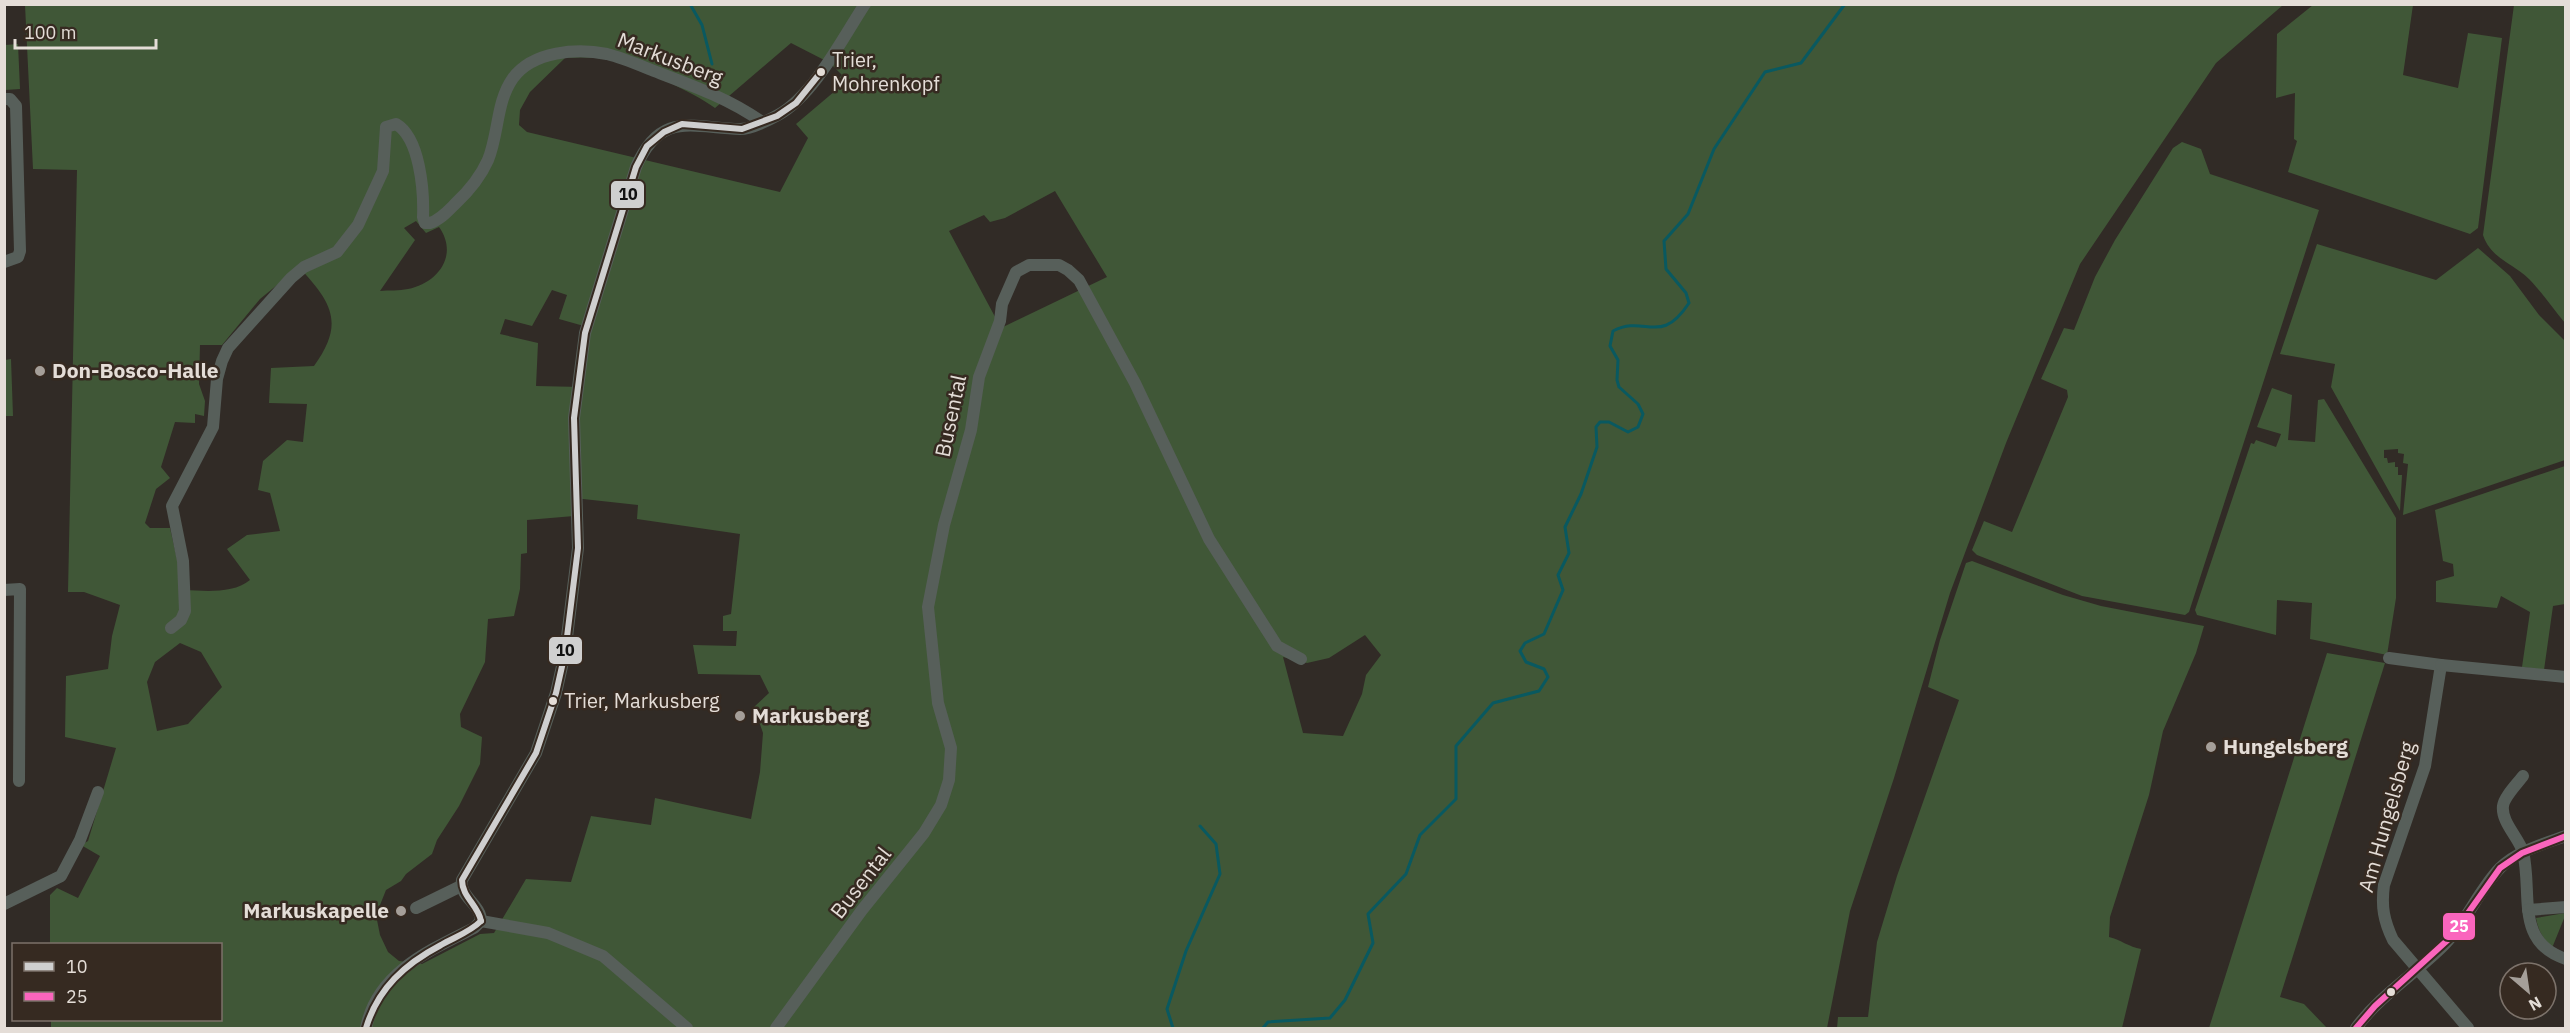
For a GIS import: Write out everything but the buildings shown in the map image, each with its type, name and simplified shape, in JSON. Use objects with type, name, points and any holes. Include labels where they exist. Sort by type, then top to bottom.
[{"type":"street","points":[[416,908],[461,886],[465,871],[501,815],[536,753],[556,693],[565,653],[578,548],[574,418],[585,333],[636,167],[647,146],[664,132],[681,124],[742,129],[777,116],[796,103],[821,72],[865,4]]},
{"type":"street","name":"Markusberg","points":[[171,628],[181,620],[185,611],[183,561],[172,506],[213,427],[222,361],[228,348],[291,278],[304,267],[337,252],[358,225],[383,171],[386,127],[396,124],[406,130],[418,166],[423,217],[425,223],[430,223],[447,212],[477,183],[488,159],[502,96],[513,78],[522,67],[553,54],[580,52],[606,54],[742,108],[762,122]]},
{"type":"street","points":[[4,99],[9,99],[16,106],[20,251],[18,257],[4,262]]},
{"type":"street","name":"Busental","points":[[777,1029],[862,910],[924,833],[941,805],[949,780],[951,748],[938,703],[928,607],[944,525],[970,430],[979,377],[1000,321],[1002,304],[1016,272],[1029,265],[1059,265],[1079,280],[1135,383],[1209,539],[1277,646],[1301,659]]},
{"type":"street","points":[[4,590],[20,589],[19,781]]},
{"type":"street","points":[[2389,658],[2565,677]]},
{"type":"street","name":"Am Hungelsberg","points":[[2441,665],[2425,766],[2384,885],[2381,904],[2385,925],[2393,940],[2468,1029]]},
{"type":"street","points":[[2523,776],[2503,804],[2503,813],[2523,852],[2531,925],[2538,941],[2546,950],[2565,959]]},
{"type":"street","points":[[4,904],[61,876],[80,840],[98,792]]},
{"type":"street","points":[[2356,1029],[2367,1014],[2444,945],[2468,916],[2500,867],[2523,852],[2565,836]]},
{"type":"street","points":[[366,1029],[369,1009],[402,969],[474,928],[481,921],[481,915],[461,886]]},
{"type":"street","points":[[2528,910],[2565,907]]},
{"type":"street","points":[[481,921],[548,933],[603,956],[687,1029]]},
{"type":"green space","points":[[25,5],[2283,5],[2216,63],[2080,264],[2006,443],[1950,593],[1894,778],[1850,911],[1827,1028],[51,1028],[51,1021],[222,1021],[222,943],[50,943],[50,895],[57,888],[78,898],[100,856],[81,845],[88,841],[116,748],[65,737],[66,676],[108,669],[112,636],[120,605],[84,592],[68,592],[77,170],[33,169]],"holes":[[[791,43],[830,63],[842,75],[833,84],[835,91],[796,124],[808,138],[780,192],[527,132],[519,125],[520,110],[530,92],[565,58],[588,57],[612,60],[665,81],[715,108]],[[1055,191],[1107,277],[1001,328],[949,231],[984,215],[990,222],[1005,218]],[[416,221],[426,233],[439,227],[445,237],[446,257],[436,274],[419,286],[405,290],[380,291],[415,240],[404,228]],[[299,267],[320,292],[326,303],[332,325],[324,351],[314,366],[271,368],[269,403],[307,404],[303,442],[287,440],[263,461],[258,490],[270,493],[280,531],[247,535],[227,549],[250,580],[227,590],[184,590],[170,528],[150,528],[145,523],[156,489],[170,478],[161,467],[175,422],[195,423],[195,414],[204,416],[205,401],[199,384],[200,345],[222,345],[260,299]],[[552,290],[567,295],[559,319],[591,328],[581,387],[536,386],[538,343],[500,334],[505,319],[532,326]],[[574,498],[638,505],[637,519],[740,534],[731,614],[723,616],[723,631],[737,631],[736,646],[693,645],[698,674],[760,675],[769,693],[754,707],[763,733],[760,772],[751,819],[655,798],[651,825],[591,816],[571,882],[526,879],[494,933],[480,934],[422,964],[399,961],[388,952],[380,935],[376,915],[386,890],[401,881],[406,874],[432,854],[437,840],[459,806],[480,764],[482,737],[461,727],[460,714],[485,662],[488,619],[514,616],[520,589],[521,554],[527,553],[527,520],[574,516]],[[1365,635],[1381,655],[1366,675],[1362,694],[1343,736],[1303,733],[1283,657],[1307,663],[1329,658]],[[180,643],[201,652],[222,687],[188,724],[157,731],[147,682],[155,662]]]},
{"type":"green space","points":[[2313,5],[2413,5],[2403,75],[2458,88],[2468,33],[2502,38],[2478,228],[2470,234],[2288,172],[2297,141],[2294,139],[2295,93],[2276,98],[2277,34]]},
{"type":"green space","points":[[2514,5],[2565,5],[2565,323],[2529,279],[2491,250],[2483,235]]},
{"type":"green space","points":[[18,44],[20,89],[5,90],[5,45]]},
{"type":"green space","points":[[2182,142],[2201,149],[2210,174],[2319,210],[2189,612],[2185,615],[2082,596],[1977,555],[1972,550],[1984,521],[2012,532],[2068,397],[2067,390],[2041,379],[2064,328],[2074,330],[2095,277],[2115,240],[2173,148]]},
{"type":"green space","points":[[2317,244],[2436,280],[2478,248],[2510,276],[2539,315],[2565,341],[2565,460],[2403,515],[2408,464],[2403,463],[2404,454],[2398,453],[2398,449],[2384,450],[2384,458],[2387,458],[2388,463],[2395,462],[2398,475],[2402,475],[2400,511],[2331,387],[2335,364],[2280,354]]},
{"type":"green space","points":[[11,359],[13,416],[5,416],[5,360]]},
{"type":"green space","points":[[2272,388],[2292,395],[2288,440],[2315,442],[2318,400],[2324,399],[2396,518],[2396,598],[2387,655],[2310,639],[2312,603],[2277,600],[2276,635],[2197,615],[2195,610],[2251,443],[2254,444],[2256,440],[2276,447],[2281,434],[2257,427]]},
{"type":"green space","points":[[2565,466],[2565,604],[2553,606],[2544,670],[2522,667],[2530,612],[2501,596],[2497,608],[2436,602],[2436,581],[2454,576],[2453,564],[2443,561],[2435,510]]},
{"type":"green space","points":[[1972,561],[2063,595],[2101,606],[2204,626],[2196,653],[2163,731],[2149,795],[2110,917],[2109,937],[2141,949],[2122,1028],[1837,1028],[1838,1017],[1868,1017],[1877,942],[1897,876],[1959,700],[1928,687],[1940,640],[1966,563]]},
{"type":"green space","points":[[2327,653],[2385,663],[2280,997],[2304,1004],[2327,1028],[2209,1028]]},
{"type":"green space","points":[[2565,913],[2552,948],[2541,934],[2536,918]]},
{"type":"waterway","points":[[690,4],[702,25],[712,64]]},
{"type":"waterway","points":[[1263,1028],[1268,1022],[1330,1018],[1345,1000],[1373,943],[1368,914],[1406,874],[1420,835],[1456,799],[1456,746],[1493,703],[1539,691],[1548,677],[1544,669],[1526,662],[1520,651],[1525,643],[1544,634],[1563,590],[1558,575],[1569,553],[1565,527],[1581,494],[1597,447],[1596,427],[1600,422],[1609,422],[1628,432],[1638,427],[1643,414],[1638,404],[1619,387],[1618,360],[1610,346],[1613,331],[1625,327],[1661,327],[1670,324],[1689,303],[1686,293],[1666,269],[1664,241],[1688,214],[1714,149],[1765,72],[1801,63],[1845,4]]},
{"type":"waterway","points":[[1173,1028],[1167,1009],[1186,951],[1220,874],[1216,844],[1200,826]]},
{"type":"transit line","name":"10","points":[[481,921],[465,891],[462,880],[536,753],[556,693],[565,653],[578,548],[574,418],[585,333],[636,167],[647,146],[664,132],[682,124],[742,129],[777,116],[796,103],[821,72]]},
{"type":"transit line","name":"25","points":[[2356,1028],[2375,1006],[2451,937],[2500,868],[2522,853],[2566,836]]},
{"type":"transit line","name":"10","points":[[366,1028],[378,1001],[394,979],[416,960],[481,921]]},
{"type":"place","name":"Trier, Mohrenkopf","points":[[821,72]]},
{"type":"place","name":"Don-Bosco-Halle","points":[[40,371]]},
{"type":"place","name":"Trier, Markusberg","points":[[553,701]]},
{"type":"place","name":"Markusberg","points":[[740,716]]},
{"type":"place","name":"Hungelsberg","points":[[2211,747]]},
{"type":"place","name":"Markuskapelle","points":[[401,911]]}]
